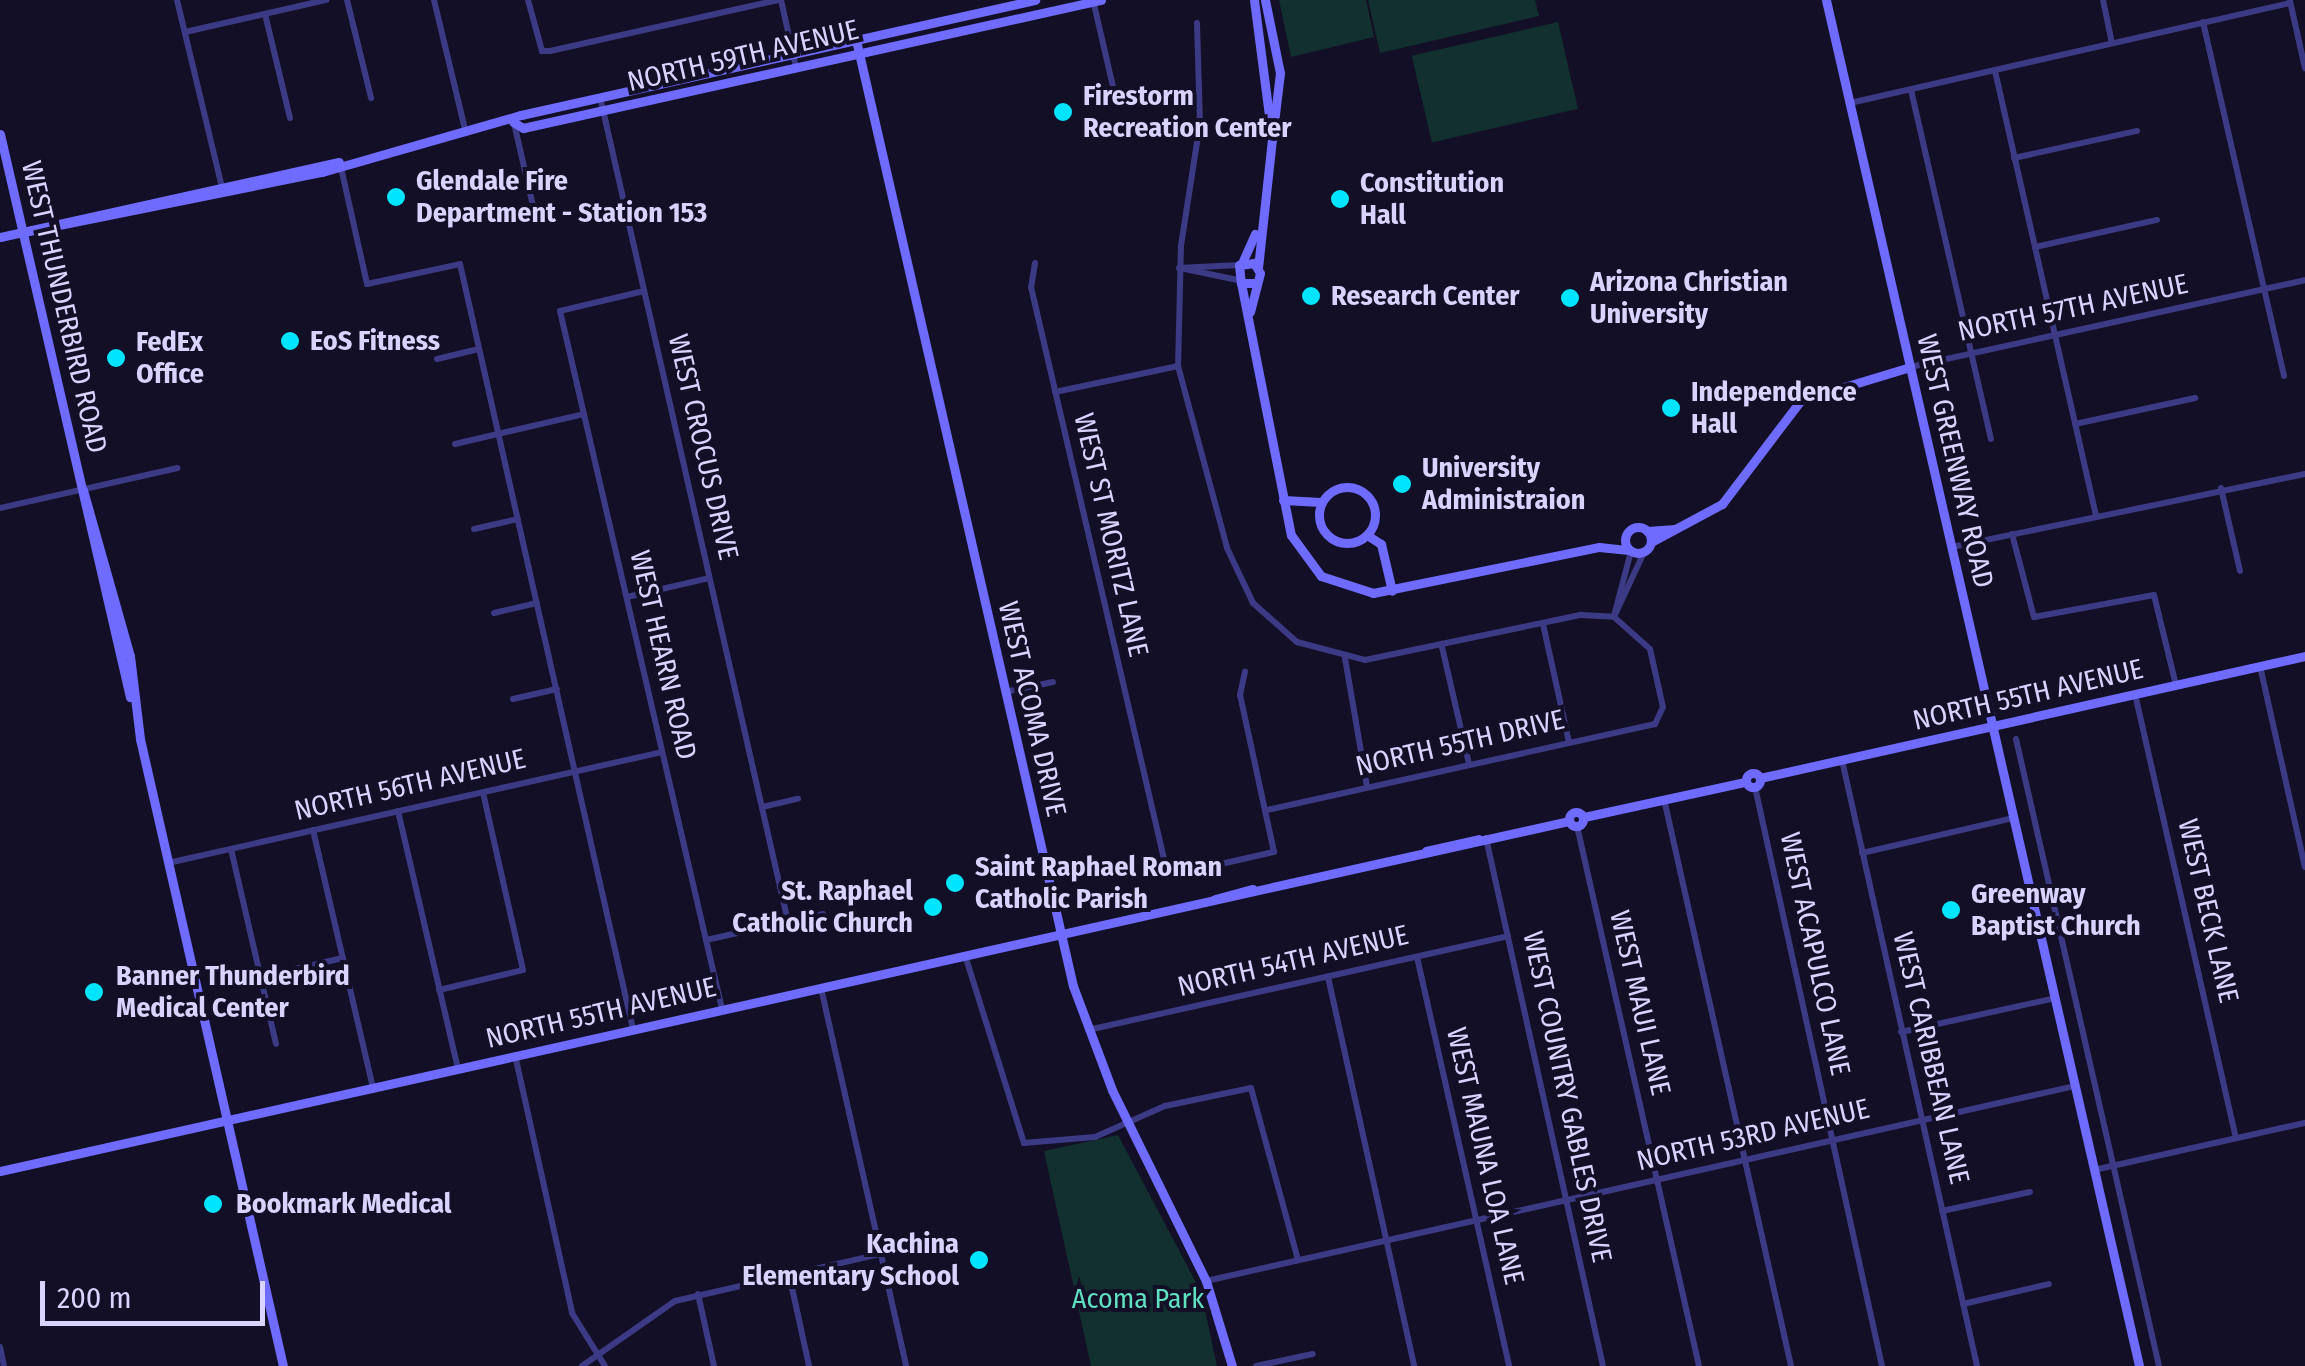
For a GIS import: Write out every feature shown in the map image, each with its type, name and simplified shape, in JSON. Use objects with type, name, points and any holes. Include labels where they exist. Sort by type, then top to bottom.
[{"type":"street","points":[[177,0],[224,194]]},
{"type":"street","points":[[184,32],[326,0]]},
{"type":"street","points":[[347,0],[371,98]]},
{"type":"street","points":[[434,0],[466,133]]},
{"type":"street","points":[[528,0],[542,51],[780,0],[796,67]]},
{"type":"street","name":"NORTH 59TH AVENUE","points":[[0,237],[121,217],[224,194],[600,97],[1035,0]]},
{"type":"street","points":[[1254,0],[1272,140]]},
{"type":"street","points":[[1249,320],[1280,73],[1265,0]]},
{"type":"street","name":"WEST GREENWAY ROAD","points":[[1826,0],[2139,1366]]},
{"type":"street","points":[[2102,0],[2112,43]]},
{"type":"street","points":[[1096,1],[1116,100]]},
{"type":"street","name":"NORTH 59TH AVENUE","points":[[514,122],[603,110],[1096,1]]},
{"type":"street","points":[[1850,103],[2290,1],[2305,68]]},
{"type":"street","points":[[265,14],[290,118]]},
{"type":"street","points":[[2203,22],[2284,376]]},
{"type":"street","points":[[1198,23],[1200,122],[1179,268],[1178,366],[1237,576],[1274,625],[1345,658],[1442,648],[1543,624],[1614,617],[1648,547],[1647,531]]},
{"type":"street","name":"WEST ACOMA DRIVE","points":[[856,40],[1060,934],[1087,1030],[1206,1281],[1232,1366]]},
{"type":"street","points":[[1995,71],[2096,515]]},
{"type":"street","points":[[1910,90],[1991,439]]},
{"type":"street","name":"WEST CROCUS DRIVE","points":[[600,97],[788,922]]},
{"type":"street","points":[[514,122],[536,220]]},
{"type":"street","points":[[2014,158],[2137,131]]},
{"type":"street","name":"WEST THUNDERBIRD ROAD","points":[[0,134],[83,490],[130,656],[132,699]]},
{"type":"street","points":[[339,162],[368,284],[460,264],[633,1029]]},
{"type":"street","name":"NORTH 59TH AVENUE","points":[[24,232],[151,196],[339,162]]},
{"type":"street","points":[[121,217],[151,196]]},
{"type":"street","points":[[2035,247],[2157,220]]},
{"type":"street","points":[[1258,227],[1241,264],[1239,282],[1283,500],[1298,551],[1321,576],[1359,591],[1392,590],[1600,547],[1628,532],[1626,586]]},
{"type":"street","name":"WEST ST MORITZ LANE","points":[[1035,263],[1031,287],[1168,876],[1274,852],[1266,810]]},
{"type":"street","points":[[1179,268],[1211,270],[1241,264],[1258,267]]},
{"type":"street","points":[[1211,270],[1239,282],[1256,283]]},
{"type":"street","name":"NORTH 57TH AVENUE","points":[[1648,547],[1735,492],[1801,400],[1910,367],[2305,280]]},
{"type":"street","name":"WEST HEARN ROAD","points":[[644,291],[560,311],[722,1009]]},
{"type":"street","points":[[436,359],[480,349]]},
{"type":"street","points":[[1055,392],[1178,366]]},
{"type":"street","points":[[2076,424],[2196,398]]},
{"type":"street","points":[[454,444],[584,414]]},
{"type":"street","points":[[0,508],[178,468]]},
{"type":"street","points":[[1952,547],[2304,473]]},
{"type":"street","points":[[2222,488],[2240,571]]},
{"type":"street","points":[[1283,500],[1321,502],[1335,489],[1364,492],[1375,518],[1367,535]]},
{"type":"street","name":"WEST THUNDERBIRD ROAD","points":[[83,490],[98,580],[132,699],[283,1366]]},
{"type":"street","points":[[1321,502],[1330,538],[1367,535],[1381,544],[1392,590]]},
{"type":"street","points":[[474,529],[518,519]]},
{"type":"street","name":"NORTH 57TH AVENUE","points":[[1628,532],[1675,529]]},
{"type":"street","points":[[2012,534],[2034,617],[2154,595],[2176,685]]},
{"type":"street","points":[[1600,547],[1648,547]]},
{"type":"street","points":[[626,597],[710,578]]},
{"type":"street","points":[[98,580],[130,656]]},
{"type":"street","points":[[494,613],[537,603]]},
{"type":"street","name":"NORTH 55TH DRIVE","points":[[1266,810],[1662,718],[1650,650],[1614,617]]},
{"type":"street","points":[[1543,624],[1570,742]]},
{"type":"street","points":[[1442,648],[1469,764]]},
{"type":"street","name":"NORTH 55TH AVENUE","points":[[0,1170],[1486,838],[1754,782],[2305,656]]},
{"type":"street","points":[[1345,658],[1367,787]]},
{"type":"street","points":[[2260,666],[2305,867]]},
{"type":"street","points":[[1246,672],[1240,695],[1266,810]]},
{"type":"street","points":[[1005,692],[1053,682]]},
{"type":"street","points":[[514,699],[557,689]]},
{"type":"street","name":"WEST BECK LANE","points":[[2135,694],[2236,1138]]},
{"type":"street","points":[[2016,738],[2159,1366]]},
{"type":"street","name":"NORTH 56TH AVENUE","points":[[168,862],[662,752]]},
{"type":"street","name":"WEST CARIBBEAN LANE","points":[[1842,760],[1977,1366]]},
{"type":"street","name":"WEST ACAPULCO LANE","points":[[1754,782],[1882,1366]]},
{"type":"street","points":[[440,990],[523,970],[482,791]]},
{"type":"street","points":[[762,807],[798,799]]},
{"type":"street","points":[[1664,799],[1791,1366]]},
{"type":"street","points":[[398,811],[458,1068]]},
{"type":"street","points":[[1862,852],[2014,818]]},
{"type":"street","name":"WEST MAUI LANE","points":[[1577,821],[1698,1366]]},
{"type":"street","points":[[314,830],[373,1087]]},
{"type":"street","name":"WEST COUNTRY GABLES DRIVE","points":[[1486,838],[1604,1366]]},
{"type":"street","points":[[231,849],[276,1044]]},
{"type":"street","points":[[706,940],[824,914]]},
{"type":"street","points":[[2040,933],[2058,929]]},
{"type":"street","name":"NORTH 54TH AVENUE","points":[[1087,1030],[1508,936]]},
{"type":"street","points":[[965,955],[1024,1143],[1096,1137],[1128,1122],[1251,1088],[1298,1260]]},
{"type":"street","name":"WEST MAUNA LOA LANE","points":[[1417,957],[1508,1366]]},
{"type":"street","points":[[260,977],[343,958]]},
{"type":"street","points":[[1328,977],[1414,1366]]},
{"type":"street","points":[[820,987],[906,1366]]},
{"type":"street","points":[[1901,1032],[2054,998]]},
{"type":"street","points":[[515,1055],[570,1303],[605,1366]]},
{"type":"street","name":"NORTH 53RD AVENUE","points":[[1206,1281],[2075,1086]]},
{"type":"street","points":[[2094,1170],[2305,1123]]},
{"type":"street","points":[[1942,1210],[2030,1192]]},
{"type":"street","points":[[582,1366],[660,1308],[698,1294],[880,1254]]},
{"type":"street","points":[[788,1274],[809,1366]]},
{"type":"street","points":[[1963,1304],[2049,1284]]},
{"type":"street","points":[[698,1294],[714,1366]]},
{"type":"street","points":[[0,1348],[4,1366]]},
{"type":"street","points":[[1256,1366],[1313,1354]]},
{"type":"green space","points":[[1279,0],[1366,0],[1374,37],[1291,57]]},
{"type":"green space","points":[[1368,0],[1535,0],[1539,16],[1380,53]]},
{"type":"green space","points":[[1558,22],[1578,109],[1432,142],[1412,56]]},
{"type":"green space","name":"Acoma Park","points":[[1118,1135],[1201,1292],[1217,1366],[1091,1366],[1044,1151]]},
{"type":"place","name":"Firestorm Recreation Center","points":[[1063,112]]},
{"type":"place","name":"Glendale Fire Department - Station 153","points":[[396,197]]},
{"type":"place","name":"Constitution Hall","points":[[1340,199]]},
{"type":"place","name":"Research Center","points":[[1311,296]]},
{"type":"place","name":"Arizona Christian University","points":[[1570,298]]},
{"type":"place","name":"EoS Fitness","points":[[290,341]]},
{"type":"place","name":"FedEx Office","points":[[116,358]]},
{"type":"place","name":"Independence Hall","points":[[1671,408]]},
{"type":"place","name":"University Administraion","points":[[1402,484]]},
{"type":"place","name":"Saint Raphael Roman Catholic Parish","points":[[955,883]]},
{"type":"place","name":"St. Raphael Catholic Church","points":[[933,907]]},
{"type":"place","name":"Greenway Baptist Church","points":[[1951,910]]},
{"type":"place","name":"Banner Thunderbird Medical Center","points":[[94,992]]},
{"type":"place","name":"Bookmark Medical","points":[[213,1204]]},
{"type":"place","name":"Kachina Elementary School","points":[[979,1260]]}]
